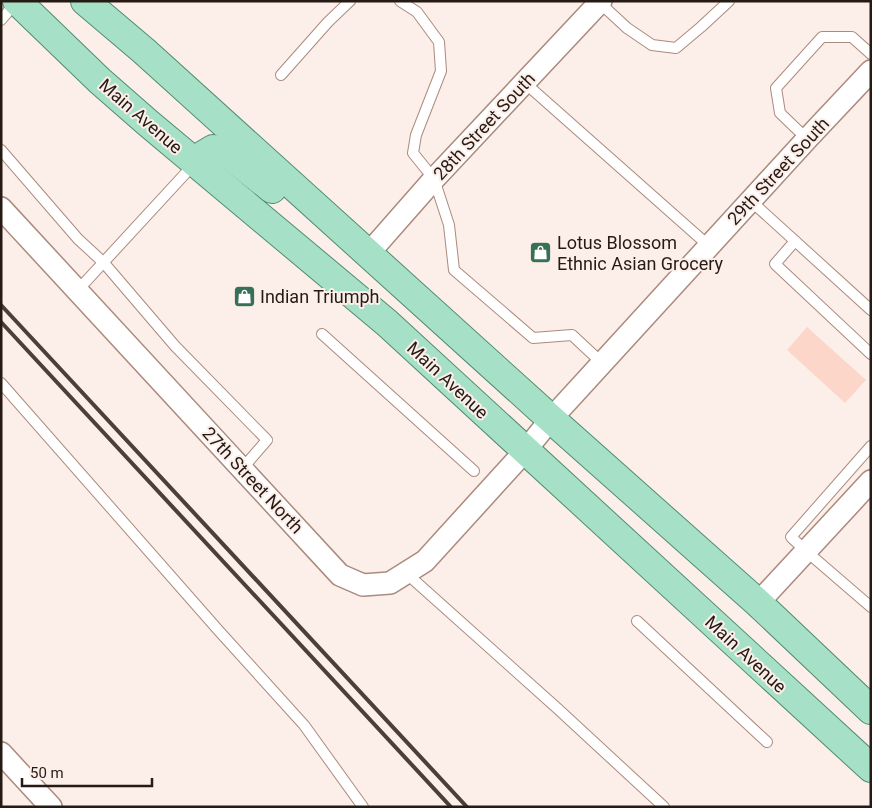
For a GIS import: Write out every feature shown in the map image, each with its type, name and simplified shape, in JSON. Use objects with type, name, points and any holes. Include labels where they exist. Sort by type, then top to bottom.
[{"type":"main road","name":"Main Avenue","points":[[17,1],[100,81],[387,323],[871,768]]},
{"type":"main road","points":[[85,1],[144,51],[551,419],[758,603],[871,710]]},
{"type":"main road","points":[[195,162],[213,148],[224,151],[319,226],[397,279]]},
{"type":"street","name":"28th Street South","points":[[369,253],[434,179],[601,2]]},
{"type":"street","name":"29th Street South","points":[[525,450],[602,363],[871,71]]},
{"type":"street","name":"27th Street North","points":[[1,208],[340,575],[363,585],[390,583],[425,561],[525,450]]},
{"type":"street","points":[[758,603],[871,481]]},
{"type":"street","points":[[1,753],[51,807]]},
{"type":"lane","points":[[1,20],[17,1]]},
{"type":"lane","points":[[281,75],[328,22],[350,1]]},
{"type":"lane","points":[[400,1],[418,12],[439,42],[441,71],[416,135],[413,153],[434,179],[448,225],[454,270],[533,338],[572,335],[602,363]]},
{"type":"lane","points":[[601,2],[627,28],[652,45],[676,48],[702,28],[729,1]]},
{"type":"lane","points":[[807,139],[780,113],[776,88],[822,37],[852,37],[871,54]]},
{"type":"lane","points":[[525,83],[709,246]]},
{"type":"lane","points":[[1,150],[78,239],[104,263],[175,346],[268,440],[242,468]]},
{"type":"lane","points":[[78,290],[195,162]]},
{"type":"lane","points":[[751,201],[871,310]]},
{"type":"lane","points":[[795,241],[775,264],[871,354]]},
{"type":"lane","points":[[322,334],[474,471]]},
{"type":"lane","points":[[1,383],[5,394],[304,725],[363,807]]},
{"type":"lane","points":[[871,446],[791,537],[871,607]]},
{"type":"lane","points":[[406,573],[664,807]]},
{"type":"lane","points":[[637,621],[767,742]]},
{"type":"shaded area","points":[[807,327],[866,380],[845,403],[787,350]]},
{"type":"railway","points":[[1,305],[467,807]]},
{"type":"railway","points":[[1,322],[451,807]]},
{"type":"place","name":"Lotus Blossom Ethnic Asian Grocery","points":[[541,252]]},
{"type":"place","name":"Indian Triumph","points":[[244,296]]}]
